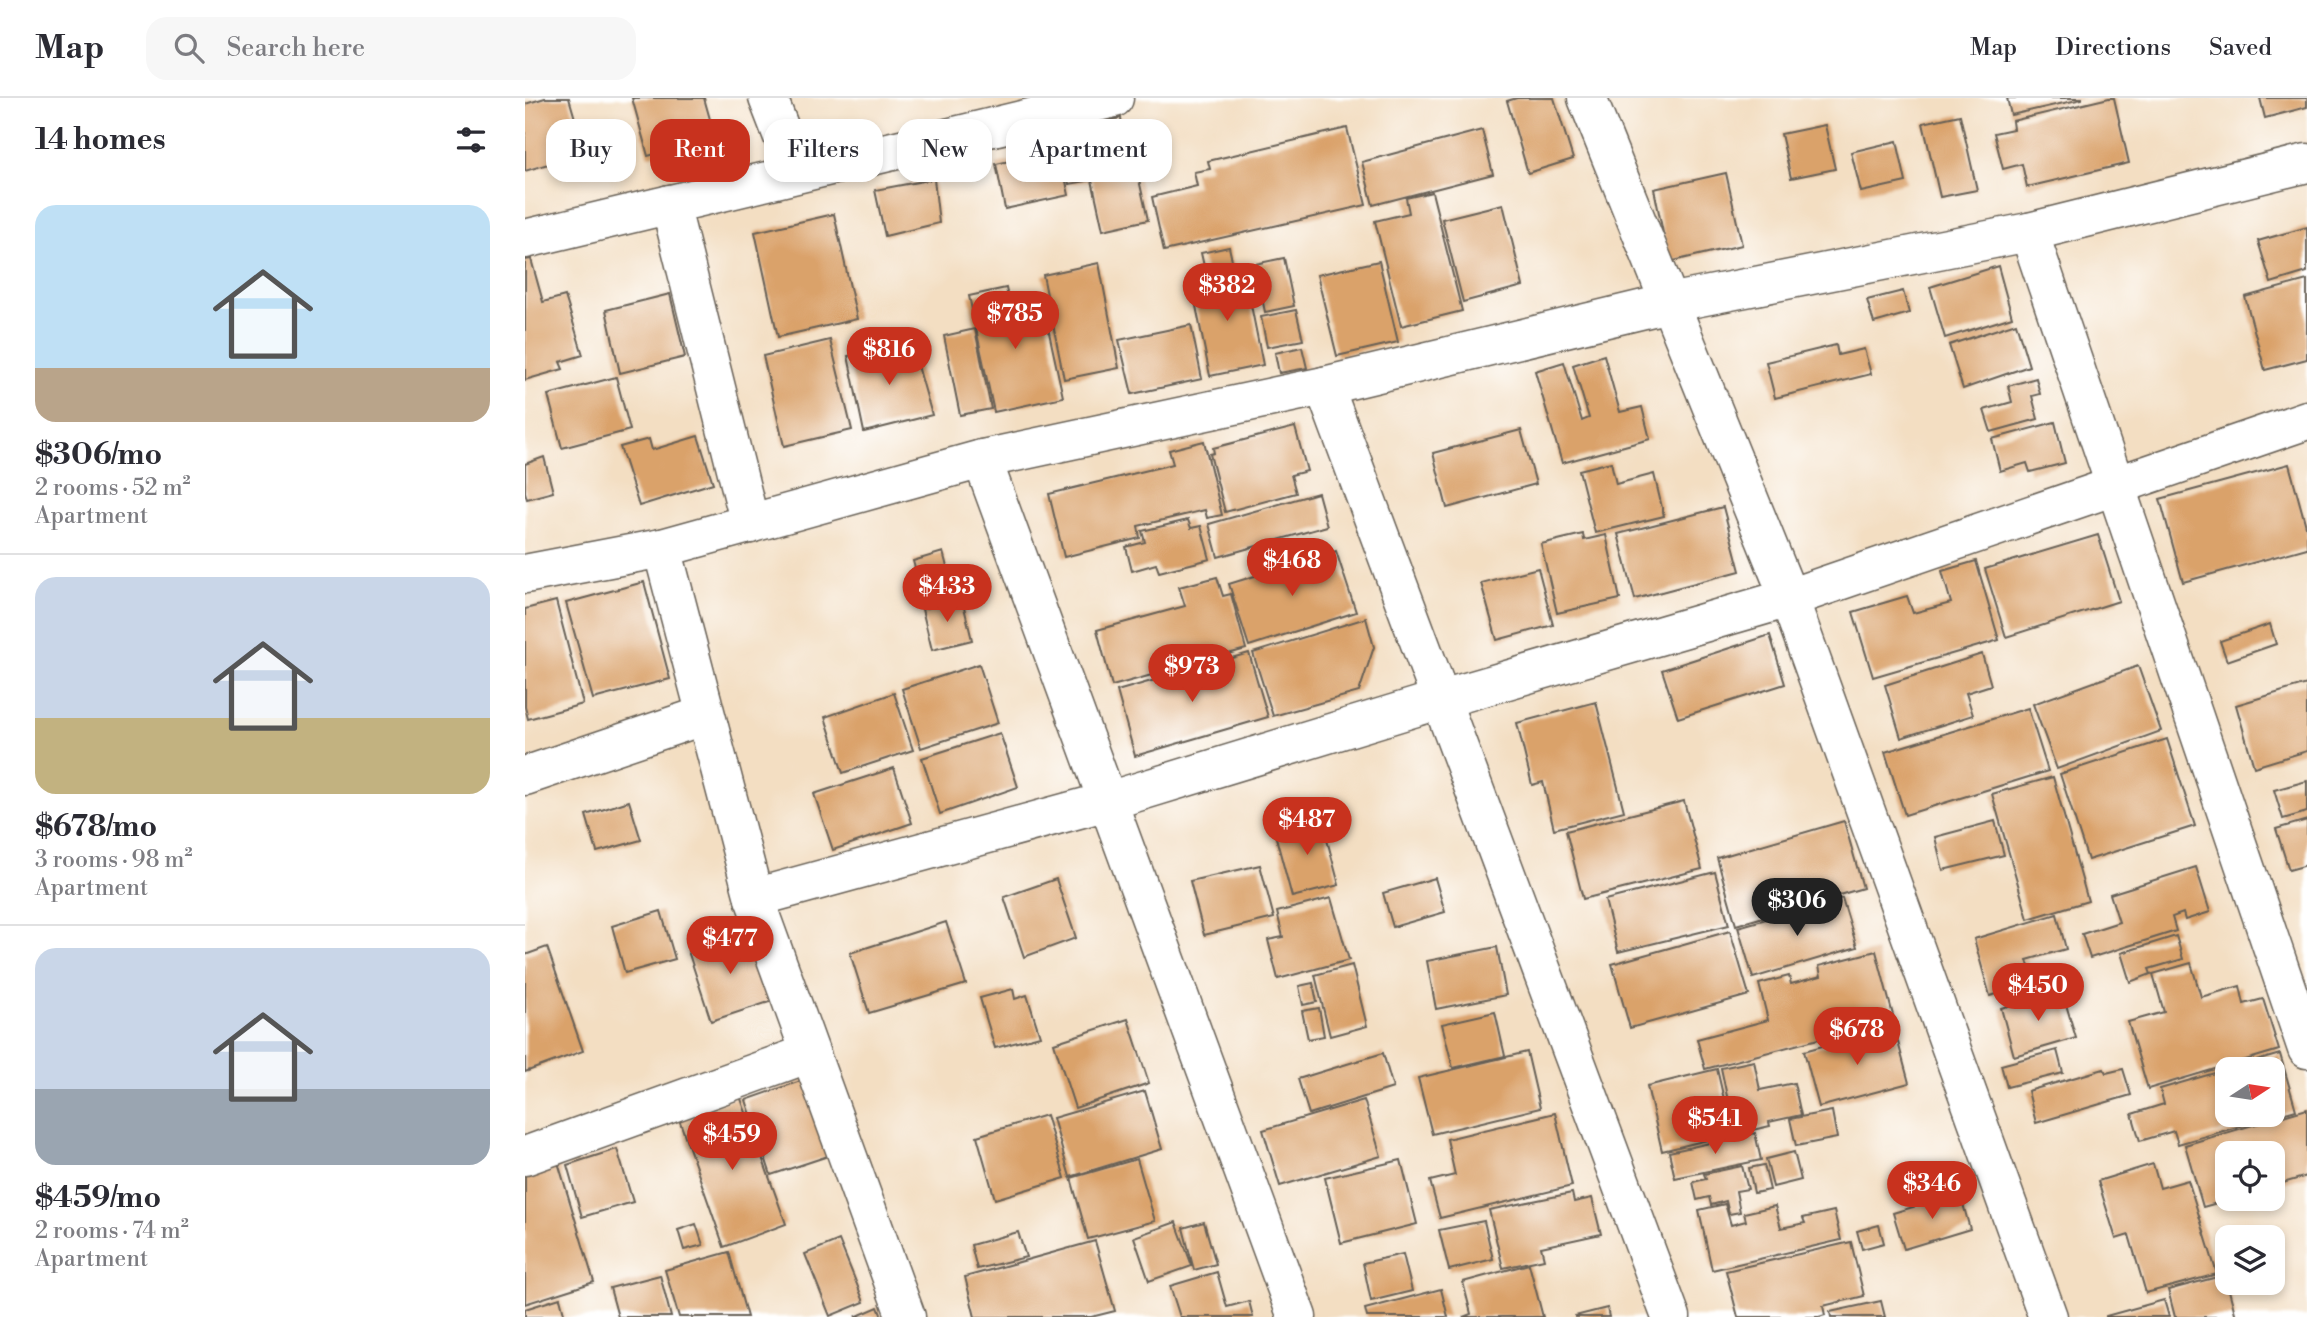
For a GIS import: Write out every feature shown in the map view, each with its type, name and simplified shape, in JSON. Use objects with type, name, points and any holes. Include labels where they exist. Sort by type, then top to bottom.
[{"type":"street","points":[[768,98],[776,119]]},
{"type":"street","points":[[883,153],[1114,98]]},
{"type":"street","points":[[1587,98],[1789,598],[2048,1317]]},
{"type":"street","points":[[525,574],[662,548],[982,459],[1324,386],[1669,303],[2029,232],[2307,163]]},
{"type":"street","points":[[525,239],[764,181]]},
{"type":"street","points":[[670,204],[750,524]]},
{"type":"street","points":[[2029,232],[2307,1049]]},
{"type":"street","points":[[1324,386],[1671,1317]]},
{"type":"street","points":[[754,898],[1108,801],[1442,699],[1789,598],[2307,421]]},
{"type":"street","points":[[982,459],[1297,1317]]},
{"type":"street","points":[[662,548],[754,898],[906,1317]]},
{"type":"street","points":[[525,776],[705,715]]},
{"type":"street","points":[[525,1156],[810,1053]]},
{"type":"building","points":[[545,98],[569,98],[575,119],[546,119],[546,165],[525,171],[525,104]]},
{"type":"building","points":[[632,98],[704,98],[710,119],[650,119],[648,156]]},
{"type":"building","points":[[1517,98],[1554,98],[1573,159],[1528,173],[1507,101]]},
{"type":"building","points":[[2007,98],[2082,98],[2082,99],[2011,115]]},
{"type":"building","points":[[2114,98],[2129,163],[2027,187],[2022,164],[2003,169],[1994,133],[2013,129],[2012,121]]},
{"type":"building","points":[[2260,98],[2307,98],[2307,107],[2265,118]]},
{"type":"building","points":[[1960,115],[1977,190],[1940,197],[1923,123]]},
{"type":"building","points":[[1825,125],[1835,169],[1791,178],[1781,134]]},
{"type":"building","points":[[1347,128],[1366,205],[1164,251],[1152,197],[1197,186],[1194,172],[1210,169],[1208,161]]},
{"type":"building","points":[[1482,130],[1493,174],[1373,205],[1362,162]]},
{"type":"building","points":[[1897,141],[1906,182],[1861,192],[1851,152]]},
{"type":"building","points":[[1006,162],[1006,182],[1066,182],[1069,195],[1005,209],[996,164]]},
{"type":"building","points":[[1726,173],[1742,245],[1669,262],[1654,189]]},
{"type":"building","points":[[918,182],[934,182],[939,223],[885,236],[875,190]]},
{"type":"building","points":[[1092,182],[1140,182],[1148,220],[1103,230]]},
{"type":"building","points":[[1432,192],[1462,311],[1401,326],[1375,221],[1409,213],[1406,198]]},
{"type":"building","points":[[1503,204],[1523,286],[1463,302],[1442,219]]},
{"type":"building","points":[[834,214],[857,319],[778,337],[755,232]]},
{"type":"building","points":[[2307,227],[2307,272],[2271,283],[2258,241]]},
{"type":"building","points":[[1229,247],[1234,269],[1206,275],[1201,253]]},
{"type":"building","points":[[1284,258],[1294,306],[1265,312],[1255,264]]},
{"type":"building","points":[[531,259],[543,302],[565,296],[583,355],[560,362],[563,369],[525,380],[525,260]]},
{"type":"building","points":[[1379,261],[1398,342],[1337,356],[1317,275]]},
{"type":"building","points":[[1099,263],[1119,368],[1064,379],[1043,275]]},
{"type":"building","points":[[1998,266],[2012,317],[1945,338],[1930,287]]},
{"type":"building","points":[[1244,270],[1263,365],[1210,376],[1191,281]]},
{"type":"building","points":[[2307,280],[2307,359],[2265,370],[2245,297]]},
{"type":"building","points":[[1006,288],[1010,307],[1042,300],[1063,397],[994,412],[969,296]]},
{"type":"building","points":[[1903,291],[1909,313],[1874,323],[1867,300]]},
{"type":"building","points":[[670,294],[685,357],[620,373],[606,310]]},
{"type":"building","points":[[1296,310],[1303,340],[1267,347],[1261,317]]},
{"type":"building","points":[[2016,323],[2029,366],[1963,389],[1949,345]]},
{"type":"building","points":[[1191,325],[1202,379],[1132,394],[1119,340]]},
{"type":"building","points":[[975,329],[991,409],[960,415],[944,336]]},
{"type":"building","points":[[830,340],[852,430],[784,446],[763,356]]},
{"type":"building","points":[[911,341],[932,415],[864,432],[848,356]]},
{"type":"building","points":[[1836,345],[1838,355],[1864,349],[1871,374],[1775,398],[1766,362]]},
{"type":"building","points":[[1302,347],[1307,368],[1279,373],[1275,353]]},
{"type":"building","points":[[1604,355],[1620,412],[1642,407],[1650,439],[1562,463],[1535,371],[1564,362],[1582,421],[1589,418],[1573,365]]},
{"type":"building","points":[[616,377],[630,430],[562,448],[548,395]]},
{"type":"building","points":[[2036,378],[2040,394],[2032,396],[2038,419],[1991,432],[1984,410],[2012,402],[2008,386]]},
{"type":"building","points":[[2055,422],[2065,463],[2030,472],[2027,463],[2000,471],[1992,439]]},
{"type":"building","points":[[1295,427],[1307,471],[1291,475],[1296,493],[1225,512],[1210,454],[1214,453],[1213,448]]},
{"type":"building","points":[[1521,430],[1536,484],[1447,508],[1433,453]]},
{"type":"building","points":[[698,436],[713,483],[639,506],[620,447],[649,439],[652,450]]},
{"type":"building","points":[[1204,441],[1222,515],[1207,518],[1205,510],[1138,526],[1140,538],[1064,557],[1049,494],[1173,464],[1169,450]]},
{"type":"building","points":[[544,457],[553,492],[527,499],[525,464]]},
{"type":"building","points":[[1611,462],[1616,484],[1654,474],[1664,516],[1595,533],[1579,470]]},
{"type":"building","points":[[2289,464],[2307,530],[2307,548],[2183,582],[2160,499]]},
{"type":"building","points":[[1318,493],[1327,526],[1218,557],[1209,524]]},
{"type":"building","points":[[1723,507],[1740,571],[1635,599],[1618,534]]},
{"type":"building","points":[[1188,520],[1191,528],[1201,526],[1210,559],[1159,572],[1156,564],[1132,571],[1126,547],[1145,542],[1142,531]]},
{"type":"building","points":[[1583,534],[1584,540],[1606,535],[1620,599],[1557,613],[1541,544]]},
{"type":"building","points":[[2098,535],[2119,601],[2006,637],[1985,569]]},
{"type":"building","points":[[1336,551],[1356,612],[1249,646],[1229,584]]},
{"type":"building","points":[[943,552],[951,582],[921,591],[913,561]]},
{"type":"building","points":[[1976,561],[1999,640],[1873,677],[1853,612],[1907,596],[1913,613],[1951,603],[1942,571]]},
{"type":"building","points":[[1538,568],[1553,625],[1497,640],[1481,583]]},
{"type":"building","points":[[1217,577],[1223,596],[1231,594],[1246,649],[1112,686],[1097,630],[1185,606],[1179,587]]},
{"type":"building","points":[[644,582],[670,679],[593,699],[566,603]]},
{"type":"building","points":[[962,599],[972,640],[932,650],[922,609]]},
{"type":"building","points":[[556,601],[583,704],[528,719],[525,707],[525,609]]},
{"type":"building","points":[[1366,618],[1374,647],[1359,692],[1273,716],[1253,653]]},
{"type":"building","points":[[2270,624],[2276,644],[2227,661],[2220,641]]},
{"type":"building","points":[[1770,635],[1785,684],[1678,718],[1662,670]]},
{"type":"building","points":[[1249,653],[1268,717],[1135,756],[1117,691]]},
{"type":"building","points":[[1982,654],[1991,685],[1966,693],[1973,715],[1901,738],[1885,685]]},
{"type":"building","points":[[979,664],[998,723],[921,748],[902,689]]},
{"type":"building","points":[[2138,666],[2161,731],[2057,769],[2033,704]]},
{"type":"building","points":[[2307,684],[2307,751],[2254,767],[2236,705]]},
{"type":"building","points":[[894,693],[913,750],[843,773],[825,717]]},
{"type":"building","points":[[1596,702],[1624,811],[1554,829],[1543,782],[1532,785],[1517,723]]},
{"type":"building","points":[[2028,708],[2048,771],[1905,815],[1885,752]]},
{"type":"building","points":[[1000,733],[1018,787],[940,814],[922,758]]},
{"type":"building","points":[[2167,739],[2195,826],[2088,860],[2060,774]]},
{"type":"building","points":[[894,768],[912,823],[833,850],[814,794]]},
{"type":"building","points":[[2053,777],[2088,901],[2028,919],[1992,794]]},
{"type":"building","points":[[2307,781],[2307,812],[2283,819],[2274,790]]},
{"type":"building","points":[[629,801],[641,840],[597,852],[586,815]]},
{"type":"building","points":[[1684,801],[1702,869],[1583,899],[1566,831]]},
{"type":"building","points":[[1321,817],[1339,885],[1292,897],[1274,830]]},
{"type":"building","points":[[2307,820],[2307,865],[2289,870],[2276,829]]},
{"type":"building","points":[[1844,821],[1863,888],[1736,925],[1717,858]]},
{"type":"building","points":[[1995,821],[2004,855],[1943,870],[1935,837]]},
{"type":"building","points":[[1260,865],[1274,918],[1204,935],[1190,881]]},
{"type":"building","points":[[2196,867],[2210,912],[2185,920],[2183,913],[2172,917],[2176,931],[2090,958],[2082,934],[2119,922],[2110,894]]},
{"type":"building","points":[[1715,872],[1729,925],[1618,952],[1605,900]]},
{"type":"building","points":[[1435,878],[1445,912],[1393,927],[1383,893]]},
{"type":"building","points":[[1056,879],[1076,938],[1024,957],[1004,897]]},
{"type":"building","points":[[1331,898],[1349,960],[1278,979],[1268,940],[1283,937],[1277,912]]},
{"type":"building","points":[[1842,898],[1857,947],[1753,978],[1738,927]]},
{"type":"building","points":[[661,911],[675,959],[625,973],[612,926]]},
{"type":"building","points":[[2057,914],[2066,949],[2027,960],[2034,983],[1990,996],[1974,939]]},
{"type":"building","points":[[946,922],[966,984],[869,1013],[850,953]]},
{"type":"building","points":[[750,931],[772,1001],[711,1021],[688,951]]},
{"type":"building","points":[[1730,931],[1749,995],[1630,1028],[1612,964]]},
{"type":"building","points":[[2176,936],[2183,959],[2149,969],[2151,974],[2130,982],[2121,953]]},
{"type":"building","points":[[547,947],[583,1051],[525,1072],[525,955]]},
{"type":"building","points":[[1497,947],[1506,995],[1436,1009],[1427,961]]},
{"type":"building","points":[[1876,951],[1894,1019],[1705,1069],[1697,1039],[1768,1020],[1759,984],[1789,976],[1791,984],[1821,976],[1819,966]]},
{"type":"building","points":[[2191,963],[2201,997],[2240,986],[2244,1004],[2263,999],[2279,1050],[2255,1057],[2215,1057],[2215,1069],[2148,1089],[2128,1022],[2164,1012],[2153,974]]},
{"type":"building","points":[[1352,965],[1367,1026],[1330,1036],[1315,975]]},
{"type":"building","points":[[1313,983],[1317,1002],[1303,1005],[1299,986]]},
{"type":"building","points":[[1013,989],[1015,999],[1027,995],[1040,1036],[995,1048],[980,998]]},
{"type":"building","points":[[2062,991],[2076,1038],[2014,1056],[2001,1008]]},
{"type":"building","points":[[1319,1008],[1324,1036],[1308,1039],[1302,1011]]},
{"type":"building","points":[[1495,1012],[1505,1056],[1453,1068],[1442,1024]]},
{"type":"building","points":[[1128,1019],[1149,1083],[1075,1108],[1054,1043]]},
{"type":"building","points":[[1894,1027],[1909,1083],[1819,1107],[1804,1051]]},
{"type":"building","points":[[2057,1050],[2063,1073],[2007,1087],[2001,1065]]},
{"type":"building","points":[[1527,1052],[1540,1108],[1432,1134],[1418,1078]]},
{"type":"building","points":[[1383,1053],[1393,1088],[1309,1114],[1298,1079]]},
{"type":"building","points":[[1754,1061],[1760,1090],[1794,1083],[1801,1115],[1769,1122],[1770,1126],[1735,1134],[1721,1068]]},
{"type":"building","points":[[1717,1069],[1732,1134],[1662,1151],[1647,1086]]},
{"type":"building","points":[[2104,1069],[2106,1073],[2123,1069],[2131,1095],[2036,1123],[2028,1091]]},
{"type":"building","points":[[2285,1072],[2296,1110],[2285,1113]]},
{"type":"building","points":[[2215,1073],[2215,1127],[2237,1127],[2178,1144],[2174,1131],[2140,1141],[2132,1114],[2164,1104],[2160,1089]]},
{"type":"building","points":[[812,1077],[837,1153],[771,1175],[746,1100]]},
{"type":"building","points":[[1145,1091],[1162,1149],[1070,1177],[1053,1118]]},
{"type":"building","points":[[740,1096],[786,1224],[724,1247],[679,1119]]},
{"type":"building","points":[[1364,1100],[1381,1156],[1280,1186],[1263,1130]]},
{"type":"building","points":[[2307,1109],[2307,1176],[2285,1182],[2285,1141],[2215,1141],[2215,1204],[2203,1207],[2185,1145],[2246,1127],[2285,1127],[2285,1115]]},
{"type":"building","points":[[1832,1111],[1837,1138],[1796,1146],[1790,1119]]},
{"type":"building","points":[[1555,1113],[1572,1186],[1440,1218],[1430,1181],[1455,1175],[1447,1139]]},
{"type":"building","points":[[1046,1115],[1065,1178],[995,1199],[977,1136]]},
{"type":"building","points":[[1755,1133],[1761,1160],[1675,1178],[1669,1152]]},
{"type":"building","points":[[617,1149],[633,1202],[582,1217],[567,1165]]},
{"type":"building","points":[[1794,1152],[1801,1180],[1773,1187],[1766,1159]]},
{"type":"building","points":[[557,1159],[594,1282],[525,1304],[525,1169]]},
{"type":"building","points":[[1137,1159],[1155,1221],[1088,1239],[1071,1178]]},
{"type":"building","points":[[1401,1160],[1417,1224],[1341,1243],[1325,1178]]},
{"type":"building","points":[[2153,1164],[2160,1188],[2188,1180],[2215,1275],[2146,1293],[2129,1235],[2116,1239],[2098,1181]]},
{"type":"building","points":[[1764,1165],[1770,1190],[1754,1193],[1749,1168]]},
{"type":"building","points":[[1742,1166],[1748,1189],[1736,1191],[1740,1212],[1729,1214],[1726,1201],[1711,1205],[1709,1197],[1697,1200],[1693,1182],[1706,1179],[1704,1174]]},
{"type":"building","points":[[1572,1193],[1574,1202],[1592,1198],[1601,1234],[1541,1247],[1544,1259],[1503,1268],[1489,1210]]},
{"type":"building","points":[[1960,1193],[1970,1229],[1904,1249],[1893,1213]]},
{"type":"building","points":[[1725,1204],[1731,1225],[1746,1221],[1744,1213],[1775,1206],[1781,1228],[1805,1223],[1803,1218],[1834,1211],[1841,1240],[1712,1270],[1699,1210]]},
{"type":"building","points":[[1484,1221],[1493,1259],[1449,1270],[1439,1230]]},
{"type":"building","points":[[1176,1222],[1192,1266],[1149,1281],[1134,1237]]},
{"type":"building","points":[[1204,1222],[1216,1264],[1194,1270],[1183,1228]]},
{"type":"building","points":[[696,1224],[703,1245],[684,1250],[678,1230]]},
{"type":"building","points":[[1879,1225],[1884,1243],[1862,1249],[1857,1231]]},
{"type":"building","points":[[1018,1232],[1026,1257],[977,1269],[971,1245]]},
{"type":"building","points":[[839,1240],[864,1302],[830,1316],[805,1254]]},
{"type":"building","points":[[1095,1241],[1115,1311],[1091,1317],[975,1317],[965,1277]]},
{"type":"building","points":[[1851,1242],[1864,1296],[1823,1306],[1825,1315],[1819,1317],[1738,1317],[1726,1271]]},
{"type":"building","points":[[729,1252],[747,1317],[679,1317],[665,1270]]},
{"type":"building","points":[[1403,1254],[1412,1291],[1371,1301],[1363,1263]]},
{"type":"building","points":[[1529,1264],[1543,1317],[1463,1317],[1471,1314],[1463,1282]]},
{"type":"building","points":[[1217,1272],[1227,1307],[1249,1301],[1253,1317],[1180,1317],[1170,1286]]},
{"type":"building","points":[[660,1275],[671,1317],[618,1317],[610,1288]]},
{"type":"building","points":[[2215,1278],[2215,1295],[2230,1295],[2236,1317],[2175,1317],[2168,1290]]},
{"type":"building","points":[[1441,1289],[1448,1317],[1367,1317],[1365,1309]]},
{"type":"building","points":[[560,1298],[565,1317],[525,1317],[525,1309]]},
{"type":"building","points":[[2164,1300],[2169,1317],[2106,1317],[2106,1316]]},
{"type":"building","points":[[1881,1301],[1885,1317],[1831,1317],[1830,1312]]},
{"type":"building","points":[[878,1307],[882,1317],[855,1317]]},
{"type":"building","points":[[1607,1308],[1609,1317],[1575,1317],[1575,1316]]}]
